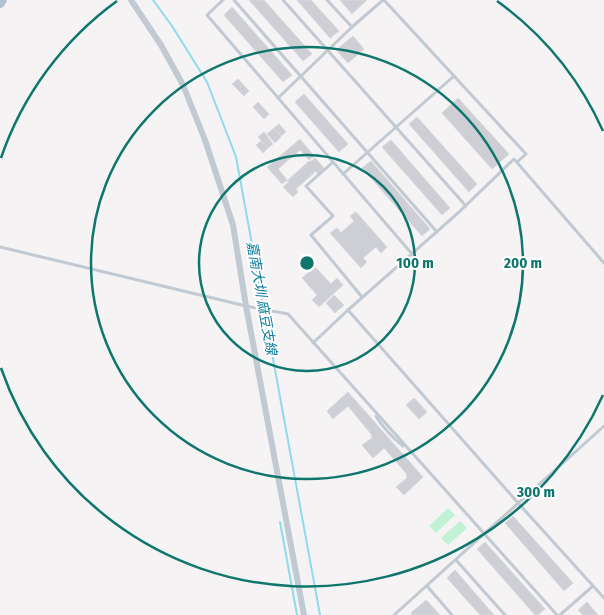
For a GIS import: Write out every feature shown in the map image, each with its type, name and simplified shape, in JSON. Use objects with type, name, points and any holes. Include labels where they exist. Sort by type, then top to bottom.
[{"type":"main road","points":[[0,4],[2,0]]},
{"type":"street","points":[[131,0],[161,45],[183,86],[205,140],[233,225],[246,306],[304,615]]},
{"type":"lane","points":[[223,0],[207,15],[412,254]]},
{"type":"lane","points":[[234,0],[437,232]]},
{"type":"lane","points":[[283,0],[466,206]]},
{"type":"lane","points":[[327,0],[352,27]]},
{"type":"lane","points":[[278,98],[383,0],[526,154],[517,162]]},
{"type":"lane","points":[[343,174],[454,76]]},
{"type":"lane","points":[[314,343],[362,297],[466,206],[514,159],[604,263]]},
{"type":"lane","points":[[333,162],[306,186],[333,216],[311,235],[362,297]]},
{"type":"lane","points":[[0,247],[246,306],[288,314],[559,615],[593,586]]},
{"type":"lane","points":[[348,310],[604,598]]},
{"type":"lane","points":[[394,615],[604,426]]},
{"type":"lane","points":[[456,560],[505,615]]},
{"type":"lane","points":[[427,586],[452,615]]},
{"type":"green space","points":[[448,508],[455,515],[436,533],[429,526]]},
{"type":"green space","points":[[460,521],[467,528],[448,545],[441,538]]},
{"type":"building","points":[[249,0],[264,0],[312,54],[303,61]]},
{"type":"building","points":[[297,0],[311,0],[339,31],[330,38]]},
{"type":"building","points":[[340,0],[367,0],[352,14]]},
{"type":"building","points":[[232,7],[292,75],[283,82],[224,15]]},
{"type":"building","points":[[353,36],[364,49],[348,63],[336,50]]},
{"type":"building","points":[[238,79],[249,91],[244,96],[232,84]]},
{"type":"building","points":[[304,94],[348,144],[339,152],[295,102]]},
{"type":"building","points":[[458,98],[509,154],[492,169],[442,113]]},
{"type":"building","points":[[258,102],[269,114],[264,119],[253,107]]},
{"type":"building","points":[[417,117],[477,184],[469,192],[409,124]]},
{"type":"building","points":[[279,124],[286,132],[281,136],[274,128]]},
{"type":"building","points":[[274,128],[281,137],[275,143],[267,134]]},
{"type":"building","points":[[264,132],[273,144],[268,148],[258,137]]},
{"type":"building","points":[[300,139],[314,156],[309,160],[300,150],[278,169],[287,180],[282,184],[267,167]]},
{"type":"building","points":[[391,140],[450,208],[442,215],[382,147]]},
{"type":"building","points":[[261,141],[268,148],[263,153],[256,145]]},
{"type":"building","points":[[315,158],[324,168],[318,174],[316,171],[296,189],[298,192],[293,197],[283,187],[309,161]]},
{"type":"building","points":[[371,161],[430,229],[422,236],[362,168]]},
{"type":"building","points":[[356,212],[387,247],[381,253],[376,247],[363,258],[367,262],[361,268],[330,233],[337,228],[341,233],[354,221],[350,216]]},
{"type":"building","points":[[315,267],[331,284],[337,278],[343,285],[319,307],[312,300],[317,295],[302,278]]},
{"type":"building","points":[[334,295],[344,305],[335,313],[326,303]]},
{"type":"building","points":[[348,392],[423,477],[404,495],[396,487],[407,478],[406,473],[384,448],[373,458],[362,445],[372,438],[371,434],[348,406],[333,419],[327,411]]},
{"type":"building","points":[[414,398],[427,412],[419,419],[406,405]]},
{"type":"building","points":[[513,516],[573,583],[564,591],[505,523]]},
{"type":"building","points":[[485,542],[545,609],[538,615],[535,615],[477,549]]},
{"type":"building","points":[[455,570],[494,615],[480,615],[447,578]]},
{"type":"building","points":[[426,600],[440,615],[412,615],[411,613]]},
{"type":"building","points":[[587,602],[598,615],[583,615],[578,610]]},
{"type":"waterway","name":"嘉南大圳 麻豆支線","points":[[153,0],[172,26],[207,82],[236,157],[320,615]]},
{"type":"waterway","points":[[280,522],[297,615]]}]
